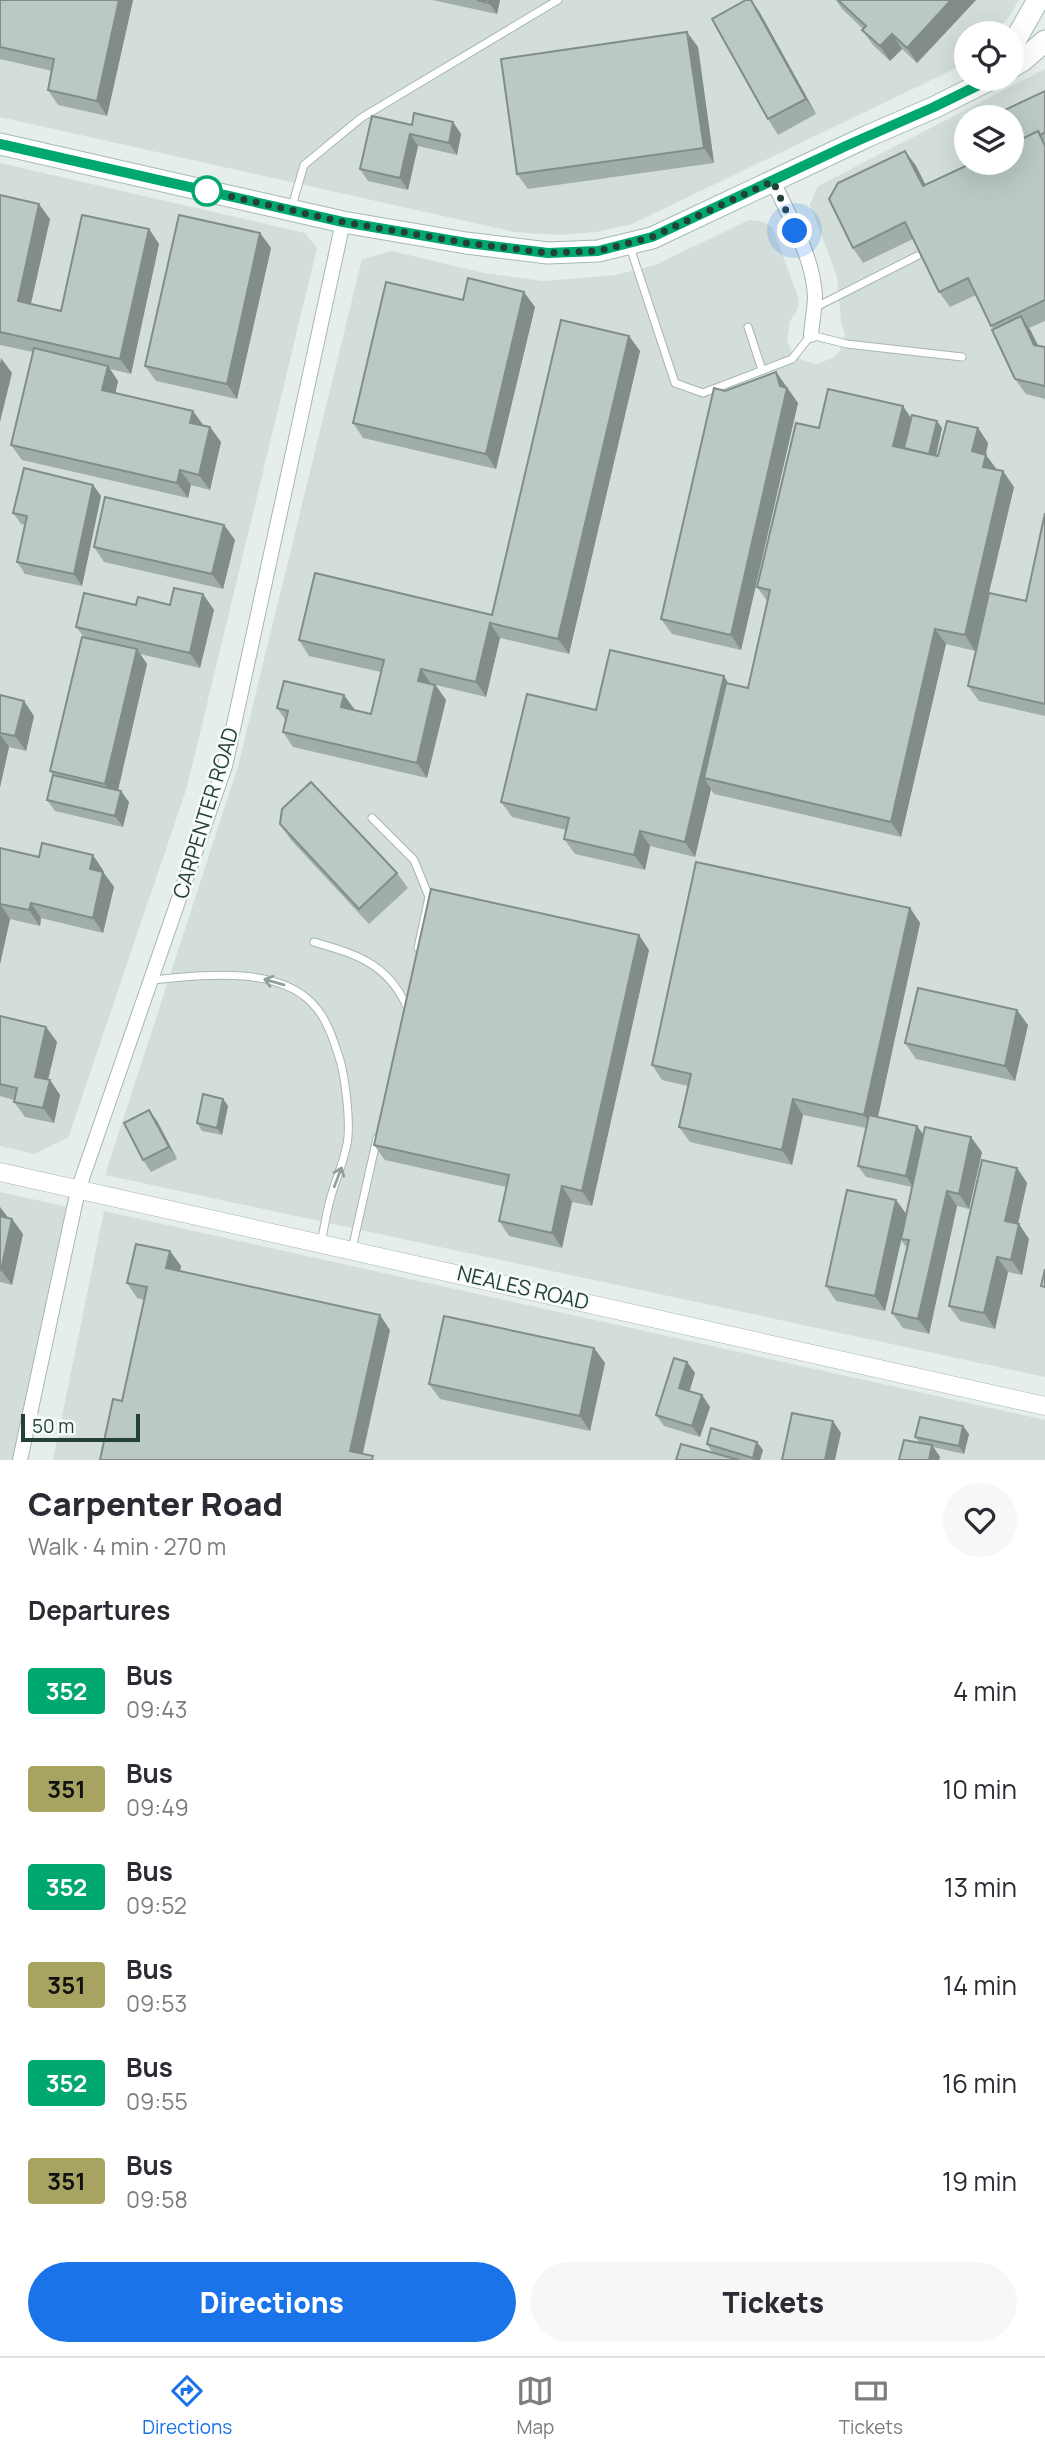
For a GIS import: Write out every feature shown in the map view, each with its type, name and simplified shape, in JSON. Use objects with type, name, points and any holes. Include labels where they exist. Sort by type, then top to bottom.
[{"type":"main road","points":[[1024,27],[1038,0]]},
{"type":"main road","points":[[1024,59],[1045,41]]},
{"type":"main road","points":[[1024,70],[1045,61]]},
{"type":"main road","points":[[0,145],[343,222],[467,243],[548,253],[598,251],[652,237],[961,91]]},
{"type":"street","points":[[773,181],[806,255],[812,278],[815,297],[811,335]]},
{"type":"street","name":"CARPENTER ROAD","points":[[20,1460],[78,1190],[225,766],[343,222]]},
{"type":"street","name":"NEALES ROAD","points":[[0,1172],[1045,1406]]},
{"type":"lane","points":[[290,210],[304,165],[361,118],[558,0]]},
{"type":"lane","points":[[629,243],[675,383],[703,393],[792,359],[811,335],[847,344],[962,357]]},
{"type":"lane","points":[[814,308],[917,256]]},
{"type":"lane","points":[[748,327],[762,370]]},
{"type":"lane","points":[[372,818],[414,860],[429,897],[417,951]]},
{"type":"lane","points":[[314,942],[354,953],[382,971],[399,989],[406,1005]]},
{"type":"lane","points":[[151,980],[195,975],[272,980],[298,990],[318,1009],[331,1032],[344,1068],[348,1140],[343,1165],[332,1192],[321,1243]]},
{"type":"lane","points":[[403,1019],[409,992]]},
{"type":"lane","points":[[352,1250],[379,1127]]},
{"type":"shaded area","points":[[0,0],[1019,0],[1005,21],[954,21],[954,69],[948,72],[632,224],[596,232],[559,235],[514,232],[0,117]]},
{"type":"shaded area","points":[[1045,69],[1045,1377],[105,1175],[238,766],[362,259],[392,251],[484,273],[543,281],[616,275],[655,265],[749,220],[764,222],[772,227],[799,299],[798,309],[790,321],[787,340],[793,354],[816,364],[833,358],[839,352],[845,334],[841,321],[837,277],[810,204],[818,186],[954,116],[954,175],[1024,175],[1024,105],[975,105],[1002,91],[1024,91],[1024,80]]},
{"type":"shaded area","points":[[0,163],[305,233],[317,248],[187,787],[68,1138],[34,1154],[0,1146]]},
{"type":"shaded area","points":[[0,1192],[73,1208],[19,1460],[0,1460]]},
{"type":"shaded area","points":[[104,1211],[1045,1420],[1045,1460],[53,1460]]},
{"type":"building","points":[[0,0],[119,0],[97,101],[48,90],[54,59],[0,47]]},
{"type":"building","points":[[746,0],[751,0],[806,99],[768,119],[712,19]]},
{"type":"building","points":[[838,0],[951,0],[907,48],[892,34],[880,46],[862,30],[866,26]]},
{"type":"building","points":[[687,32],[704,148],[517,174],[501,59]]},
{"type":"building","points":[[1045,91],[1045,132],[1040,135],[1038,131],[1024,138],[1024,105],[1015,105]]},
{"type":"building","points":[[414,113],[453,122],[449,143],[410,134],[400,178],[360,169],[372,116],[412,125]]},
{"type":"building","points":[[1038,131],[1045,146],[1045,300],[991,326],[968,278],[939,292],[905,222],[853,248],[829,199],[838,183],[905,151],[923,186],[954,171],[954,175],[1024,175],[1024,138]]},
{"type":"building","points":[[0,195],[39,204],[18,301],[61,311],[82,215],[149,229],[120,359],[0,332]]},
{"type":"building","points":[[179,215],[260,233],[227,384],[145,366]]},
{"type":"building","points":[[468,278],[524,292],[486,454],[353,423],[386,282],[463,300]]},
{"type":"building","points":[[1021,316],[1034,345],[1045,347],[1045,386],[1015,379],[992,330]]},
{"type":"building","points":[[561,320],[629,336],[558,639],[490,623],[476,682],[421,669],[418,681],[435,685],[417,763],[283,732],[288,711],[277,708],[284,681],[344,695],[341,707],[371,714],[384,660],[299,640],[315,573],[492,615]]},
{"type":"building","points":[[34,348],[108,366],[102,390],[193,411],[190,423],[210,427],[199,475],[180,470],[177,483],[11,445]]},
{"type":"building","points":[[776,372],[780,386],[787,388],[731,635],[661,619],[714,388],[725,391]]},
{"type":"building","points":[[828,389],[903,406],[893,446],[938,456],[947,421],[978,428],[972,451],[986,455],[983,467],[1003,471],[965,635],[935,629],[891,822],[704,778],[726,683],[748,688],[770,590],[757,587],[796,423],[819,428]]},
{"type":"building","points":[[912,415],[937,421],[929,454],[904,448]]},
{"type":"building","points":[[24,468],[93,485],[74,574],[17,562],[27,516],[13,513]]},
{"type":"building","points":[[105,497],[224,525],[212,574],[94,547]]},
{"type":"building","points":[[1045,513],[1045,704],[968,686],[989,593],[1026,601]]},
{"type":"building","points":[[174,588],[203,594],[190,653],[76,627],[84,593],[136,605],[138,597],[170,605]]},
{"type":"building","points":[[82,637],[137,649],[105,784],[50,771]]},
{"type":"building","points":[[610,650],[724,676],[685,842],[640,831],[634,855],[564,839],[569,818],[501,802],[527,694],[596,710]]},
{"type":"building","points":[[0,695],[24,701],[15,736],[0,733]]},
{"type":"building","points":[[53,775],[121,791],[115,816],[47,800]]},
{"type":"building","points":[[311,782],[397,873],[359,909],[280,824],[282,809]]},
{"type":"building","points":[[42,843],[93,855],[90,869],[103,872],[93,918],[31,903],[29,910],[0,904],[0,848],[39,857]]},
{"type":"building","points":[[696,862],[910,908],[864,1115],[793,1099],[782,1150],[679,1127],[691,1074],[652,1065]]},
{"type":"building","points":[[431,889],[639,935],[582,1191],[562,1186],[552,1233],[499,1221],[509,1175],[374,1145]]},
{"type":"building","points":[[918,988],[1017,1010],[1005,1066],[905,1043]]},
{"type":"building","points":[[0,1016],[46,1027],[35,1077],[50,1080],[43,1108],[14,1102],[17,1088],[0,1084]]},
{"type":"building","points":[[203,1094],[223,1099],[217,1128],[197,1123]]},
{"type":"building","points":[[149,1110],[169,1147],[143,1160],[124,1123]]},
{"type":"building","points":[[869,1115],[917,1126],[906,1176],[858,1166]]},
{"type":"building","points":[[925,1127],[971,1137],[959,1194],[947,1191],[918,1319],[892,1313],[909,1240],[901,1239]]},
{"type":"building","points":[[982,1160],[1017,1168],[1005,1221],[1019,1224],[1011,1260],[997,1257],[984,1313],[949,1306]]},
{"type":"building","points":[[847,1190],[896,1200],[875,1296],[826,1286]]},
{"type":"building","points":[[0,1216],[12,1219],[1,1270],[0,1269]]},
{"type":"building","points":[[136,1244],[170,1251],[166,1268],[380,1315],[350,1451],[373,1456],[372,1460],[100,1460],[113,1399],[122,1401],[147,1287],[127,1283]]},
{"type":"building","points":[[1045,1269],[1045,1287],[1041,1286]]},
{"type":"building","points":[[444,1316],[594,1348],[580,1416],[429,1384]]},
{"type":"building","points":[[674,1358],[687,1362],[679,1388],[702,1395],[692,1426],[656,1415]]},
{"type":"building","points":[[792,1413],[833,1421],[825,1460],[782,1460]]},
{"type":"building","points":[[920,1417],[963,1426],[959,1446],[915,1437]]},
{"type":"building","points":[[711,1428],[757,1442],[753,1458],[707,1444]]},
{"type":"building","points":[[904,1440],[932,1445],[929,1460],[899,1460]]},
{"type":"building","points":[[681,1444],[739,1460],[676,1460]]},
{"type":"bus line","name":"352","points":[[0,144],[343,222],[467,243],[548,253],[598,251],[652,237],[969,91]]},
{"type":"route","points":[[207,191],[343,222],[467,243],[548,253],[598,251],[652,237],[773,181],[795,231]]}]
